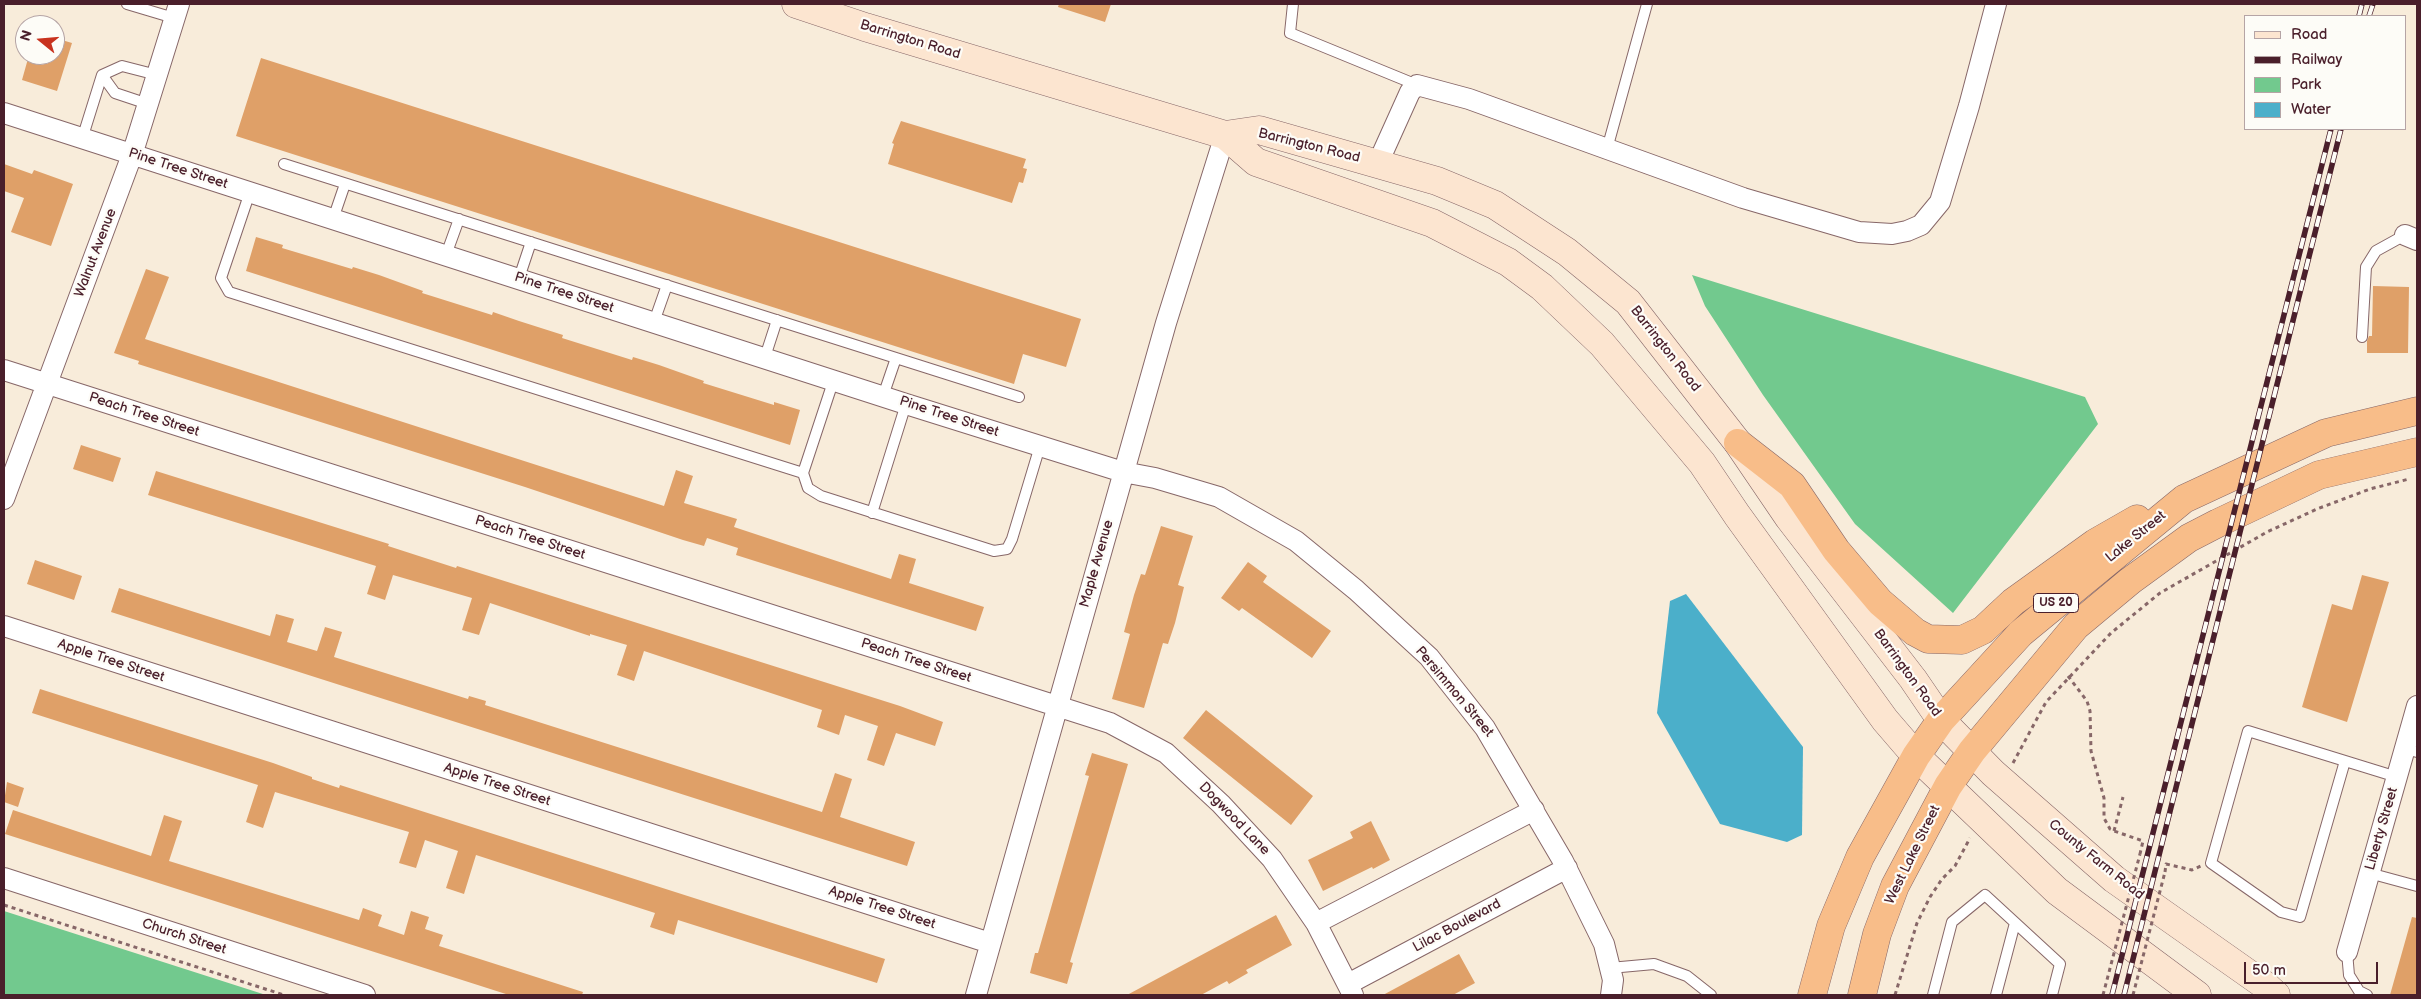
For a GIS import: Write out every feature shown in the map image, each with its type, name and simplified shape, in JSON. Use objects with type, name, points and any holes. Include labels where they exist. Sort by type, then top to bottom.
[{"type":"highway","name":"Lake Street","points":[[1916,756],[1941,720],[2021,633],[2184,499],[2326,433],[2417,411]]},
{"type":"highway","points":[[1738,443],[1792,485],[1836,550],[1880,602],[1915,632],[1928,639],[1962,640],[1982,630],[2013,602],[2095,543],[2135,519],[2184,499]]},
{"type":"highway","name":"US 20","points":[[1972,751],[2076,626],[2130,580],[2189,538],[2318,475],[2417,452]]},
{"type":"highway","name":"West Lake Street","points":[[1862,995],[1877,934],[1895,886],[1948,786],[1972,751]]},
{"type":"highway","name":"US 20","points":[[1812,995],[1831,926],[1857,866],[1916,756]]},
{"type":"main road","name":"Barrington Road","points":[[796,4],[865,27],[1225,135],[1256,162],[1432,223],[1508,262],[1542,287],[1602,344],[1702,463],[1737,515],[1885,720],[1916,756]]},
{"type":"main road","name":"Barrington Road","points":[[1225,135],[1259,130],[1437,181],[1495,205],[1567,252],[1628,302],[1738,443],[1789,518],[1913,678],[1941,720],[1972,751]]},
{"type":"main road","name":"County Farm Road","points":[[1972,751],[1992,773],[2114,879],[2276,995]]},
{"type":"main road","points":[[1916,756],[2057,891],[2197,995]]},
{"type":"street","points":[[1378,163],[1410,92],[1417,85],[1470,99],[1743,198],[1859,232],[1892,234],[1907,231],[1921,224],[1940,202],[1969,106],[1996,4]]},
{"type":"street","name":"Walnut Avenue","points":[[4,499],[132,155],[177,11]]},
{"type":"street","name":"Pine Tree Street","points":[[4,112],[82,139],[834,379],[906,404],[1124,472]]},
{"type":"street","name":"Maple Avenue","points":[[976,995],[1166,323],[1225,135]]},
{"type":"street","name":"Peach Tree Street","points":[[4,370],[1058,706]]},
{"type":"street","name":"Persimmon Street","points":[[1124,472],[1155,478],[1219,497],[1296,541],[1356,590],[1429,657],[1493,738],[1566,868],[1604,944],[1613,980],[1611,995]]},
{"type":"street","name":"Apple Tree Street","points":[[4,626],[990,943]]},
{"type":"street","name":"Dogwood Lane","points":[[1058,706],[1110,723],[1166,752],[1222,804],[1272,859],[1316,922],[1350,990]]},
{"type":"street","name":"Liberty Street","points":[[2347,952],[2397,777],[2411,750],[2417,706]]},
{"type":"street","points":[[1316,922],[1534,810]]},
{"type":"street","name":"Lilac Boulevard","points":[[1350,990],[1566,868]]},
{"type":"street","name":"Church Street","points":[[4,878],[364,995]]},
{"type":"lane","points":[[127,4],[177,11]]},
{"type":"lane","points":[[1293,4],[1290,33],[1417,85]]},
{"type":"lane","points":[[1607,149],[1647,4]]},
{"type":"lane","points":[[82,139],[102,75],[122,66],[157,76]]},
{"type":"lane","points":[[102,75],[115,93],[148,104]]},
{"type":"lane","points":[[284,164],[1019,397]]},
{"type":"lane","points":[[333,219],[345,184]]},
{"type":"lane","points":[[250,192],[221,278],[229,292],[803,474]]},
{"type":"lane","points":[[446,255],[459,219]]},
{"type":"lane","points":[[2362,337],[2366,267],[2376,251],[2411,237]]},
{"type":"lane","points":[[518,278],[531,242]]},
{"type":"lane","points":[[654,322],[667,285]]},
{"type":"lane","points":[[765,357],[777,320]]},
{"type":"lane","points":[[883,396],[896,358]]},
{"type":"lane","points":[[834,379],[803,474],[808,488],[821,496],[872,513],[994,552],[1007,549],[1012,539],[1040,446]]},
{"type":"lane","points":[[872,513],[906,404]]},
{"type":"lane","points":[[2345,761],[2300,917],[2281,912],[2211,863],[2248,731],[2397,777]]},
{"type":"lane","points":[[2369,873],[2417,886]]},
{"type":"lane","points":[[1933,995],[1952,922],[1985,895],[2060,964],[2052,995]]},
{"type":"lane","points":[[1996,995],[2015,923]]},
{"type":"lane","points":[[2347,952],[2348,975],[2359,991],[2367,995]]},
{"type":"lane","points":[[1610,968],[1654,964],[1687,976],[1711,995]]},
{"type":"path","points":[[2018,755],[2042,707],[2068,676],[2111,633],[2160,593],[2267,532],[2317,509],[2370,489],[2417,477]]},
{"type":"path","points":[[2068,676],[2087,701],[2090,711],[2091,750],[2104,798],[2104,818],[2110,829],[2143,841],[2103,995]]},
{"type":"path","points":[[2114,831],[2124,797]]},
{"type":"path","points":[[2133,995],[2166,864],[2185,868]]},
{"type":"path","points":[[1895,995],[1917,923],[1934,891],[1955,866]]},
{"type":"path","points":[[4,905],[284,995]]},
{"type":"green space","points":[[1692,275],[2085,397],[2098,424],[1953,613],[1855,524],[1763,395],[1705,306]]},
{"type":"green space","points":[[4,911],[266,995],[4,995]]},
{"type":"water","points":[[1686,594],[1803,747],[1802,835],[1787,842],[1720,824],[1657,713],[1670,601]]},
{"type":"building","points":[[1059,4],[1111,4],[1105,22],[1058,7]]},
{"type":"building","points":[[65,41],[72,43],[57,91],[22,80],[26,65],[65,65]]},
{"type":"building","points":[[261,58],[1081,319],[1066,367],[1023,354],[1014,384],[236,136]]},
{"type":"building","points":[[901,121],[1026,159],[1023,168],[1027,169],[1023,183],[1019,182],[1012,203],[888,164],[894,144],[892,143]]},
{"type":"building","points":[[4,164],[32,174],[34,170],[73,184],[51,246],[11,232],[24,198],[4,191]]},
{"type":"building","points":[[256,237],[283,245],[282,248],[379,275],[423,291],[422,293],[492,315],[493,312],[563,335],[562,338],[632,360],[633,357],[659,365],[704,381],[703,383],[774,405],[774,402],[800,410],[790,445],[246,271]]},
{"type":"building","points":[[146,269],[169,277],[145,339],[664,506],[676,470],[693,476],[684,503],[737,519],[734,527],[891,579],[899,554],[916,559],[909,583],[984,607],[976,631],[736,555],[738,548],[707,538],[704,546],[683,540],[525,487],[138,364],[139,361],[114,353]]},
{"type":"building","points":[[2373,286],[2409,287],[2408,353],[2367,353],[2367,341],[2369,336],[2372,336]]},
{"type":"building","points":[[81,445],[121,458],[113,482],[73,469]]},
{"type":"building","points":[[156,471],[389,544],[388,546],[456,568],[457,566],[900,706],[943,722],[935,746],[896,733],[884,766],[867,760],[878,726],[845,715],[839,735],[817,727],[822,710],[644,651],[634,681],[617,675],[627,645],[590,634],[590,636],[490,603],[479,635],[462,630],[472,598],[393,575],[385,600],[367,594],[376,566],[148,495]]},
{"type":"building","points":[[1161,526],[1193,536],[1178,585],[1184,587],[1175,623],[1168,644],[1163,643],[1144,708],[1112,699],[1130,634],[1124,632],[1134,595],[1141,574],[1145,575]]},
{"type":"building","points":[[35,560],[82,576],[74,600],[27,584]]},
{"type":"building","points":[[1248,562],[1267,576],[1263,582],[1331,631],[1312,658],[1242,608],[1239,611],[1221,598]]},
{"type":"building","points":[[2362,575],[2389,582],[2347,722],[2302,707],[2332,604],[2352,610]]},
{"type":"building","points":[[119,588],[270,636],[276,614],[294,619],[287,642],[317,651],[325,627],[342,632],[334,657],[468,699],[469,696],[486,701],[485,705],[822,812],[835,773],[852,779],[840,817],[915,842],[907,866],[111,612]]},
{"type":"building","points":[[40,689],[273,763],[339,788],[340,785],[885,959],[877,983],[678,920],[674,935],[650,927],[655,913],[476,855],[464,894],[446,888],[458,851],[425,840],[416,868],[399,863],[409,832],[275,792],[263,828],[246,822],[258,785],[32,713]]},
{"type":"building","points":[[1206,710],[1313,796],[1291,825],[1183,738]]},
{"type":"building","points":[[1092,753],[1128,764],[1070,962],[1073,963],[1067,984],[1030,973],[1035,953],[1038,953],[1089,776],[1085,775]]},
{"type":"building","points":[[7,782],[24,788],[18,807],[4,802]]},
{"type":"building","points":[[13,810],[151,856],[164,815],[182,821],[169,861],[359,920],[363,908],[382,915],[378,926],[404,935],[411,911],[429,917],[425,929],[443,935],[439,946],[583,992],[582,995],[509,995],[5,834]]},
{"type":"building","points":[[1371,821],[1390,860],[1323,891],[1308,860],[1353,838],[1350,832]]},
{"type":"building","points":[[1276,915],[1292,945],[1246,970],[1248,973],[1229,984],[1227,981],[1201,995],[1127,995]]},
{"type":"building","points":[[2412,917],[2417,918],[2417,995],[2390,995]]},
{"type":"building","points":[[1459,954],[1475,983],[1453,995],[1383,995]]},
{"type":"railway","points":[[2359,15],[2362,4]]},
{"type":"railway","points":[[2369,15],[2373,4]]},
{"type":"railway","points":[[2112,995],[2331,130]]},
{"type":"railway","points":[[2124,995],[2341,130]]}]
